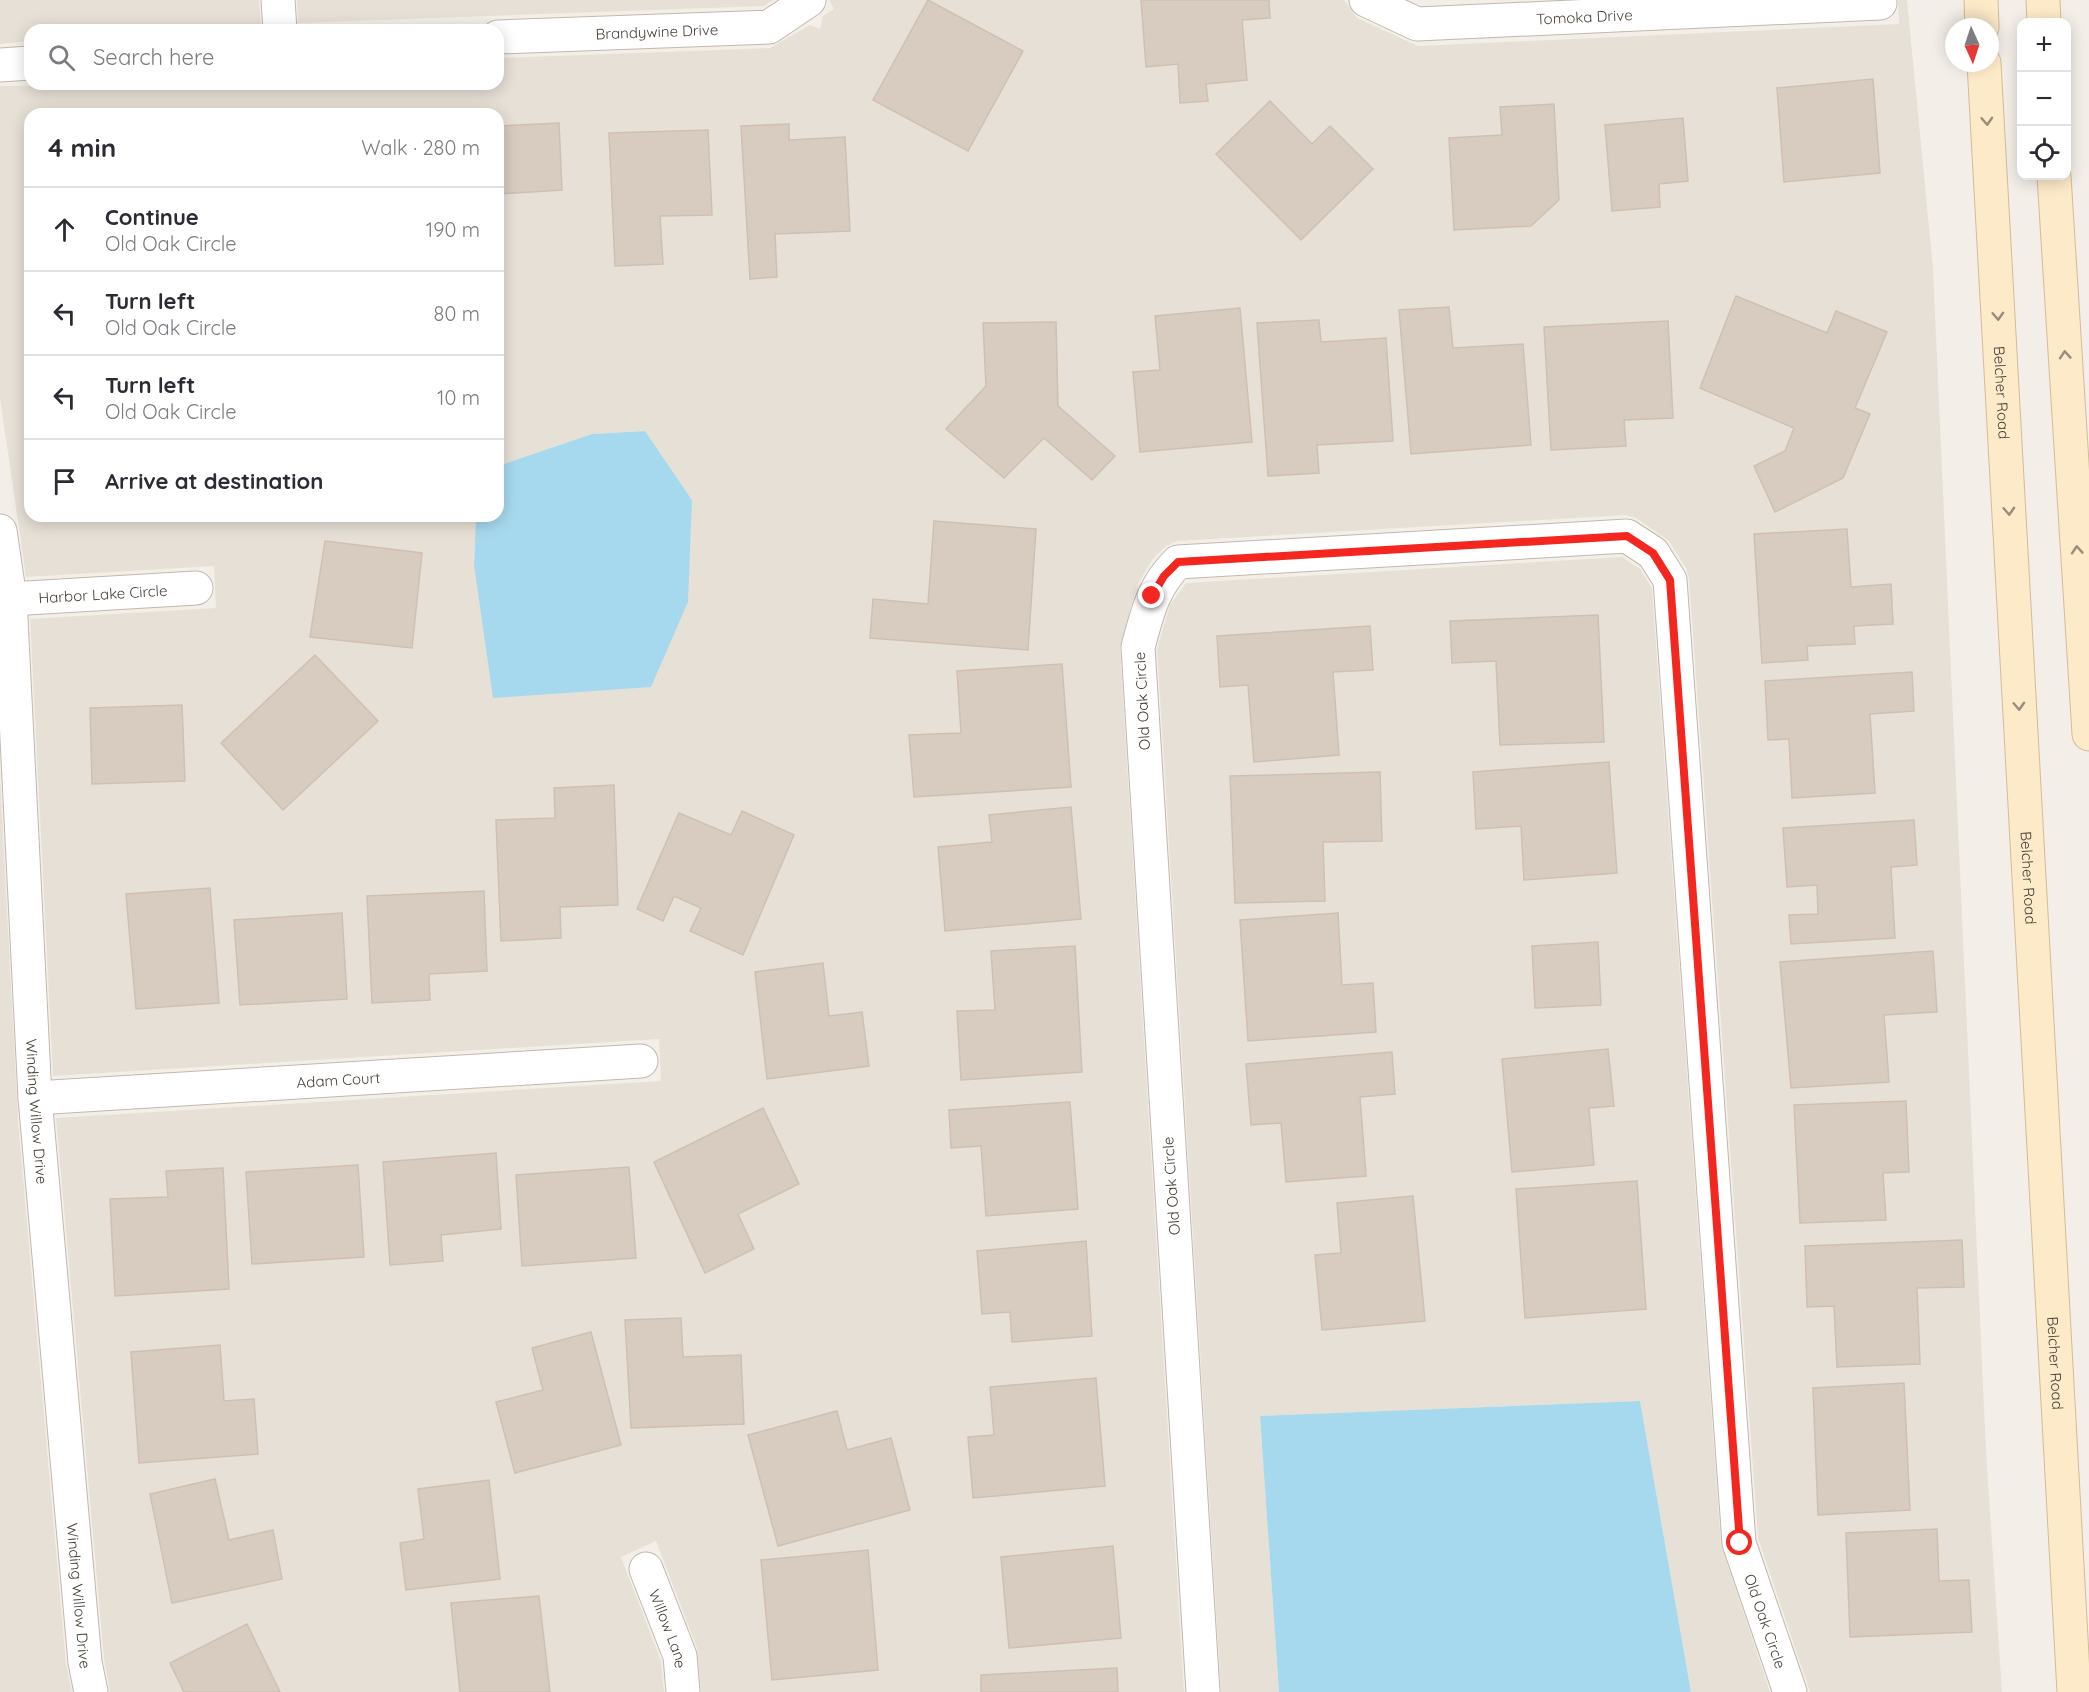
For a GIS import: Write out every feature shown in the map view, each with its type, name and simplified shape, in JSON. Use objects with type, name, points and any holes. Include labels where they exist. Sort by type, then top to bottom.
[{"type":"main road","points":[[1981,0],[1982,18]]},
{"type":"main road","points":[[2043,0],[2044,18]]},
{"type":"main road","name":"Belcher Road","points":[[1984,72],[2074,1692]]},
{"type":"main road","points":[[2054,180],[2089,734]]},
{"type":"street","points":[[278,0],[280,24]]},
{"type":"street","name":"Tomoka Drive","points":[[1366,0],[1417,24],[1880,3]]},
{"type":"street","name":"Brandywine Drive","points":[[504,37],[770,27],[808,1]]},
{"type":"street","points":[[0,65],[24,63]]},
{"type":"street","name":"Winding Willow Drive","points":[[0,531],[10,599],[35,1098],[85,1662],[91,1692]]},
{"type":"street","name":"Old Oak Circle","points":[[1203,1692],[1138,647],[1152,596],[1164,576],[1178,562],[1627,536],[1653,553],[1670,580],[1740,1543],[1790,1692]]},
{"type":"street","name":"Harbor Lake Circle","points":[[10,599],[196,588]]},
{"type":"street","name":"Adam Court","points":[[35,1098],[641,1060]]},
{"type":"street","name":"Willow Lane","points":[[646,1569],[680,1656],[683,1692]]},
{"type":"shaded area","points":[[0,0],[259,0],[261,24],[24,24],[24,42],[0,44]]},
{"type":"shaded area","points":[[297,0],[773,0],[764,6],[298,23]]},
{"type":"shaded area","points":[[829,0],[1344,0],[1357,18],[1418,46],[1899,24],[1898,0],[1907,0],[1933,268],[1986,1452],[2002,1692],[1810,1692],[1758,1538],[1689,579],[1686,568],[1669,541],[1636,518],[1626,515],[1177,541],[1166,546],[1152,560],[1137,585],[1120,648],[1184,1692],[701,1692],[697,1648],[656,1541],[621,1557],[661,1661],[664,1692],[110,1692],[104,1659],[56,1118],[661,1081],[659,1039],[53,1076],[30,619],[216,608],[214,566],[26,577],[0,398],[0,86],[24,86],[24,90],[504,90],[504,58],[770,48],[810,25],[820,29],[823,16],[834,9]]},
{"type":"shaded area","points":[[1622,557],[1640,569],[1652,588],[1721,1545],[1770,1692],[1691,1692],[1640,1401],[1260,1416],[1279,1692],[1221,1692],[1157,649],[1170,605],[1186,583]]},
{"type":"shaded area","points":[[0,776],[18,1120],[66,1664],[72,1692],[0,1692]]},
{"type":"water","points":[[645,431],[692,500],[688,602],[651,687],[493,698],[474,565],[476,522],[504,522],[504,464],[592,434]]},
{"type":"water","points":[[1640,1401],[1691,1692],[1279,1692],[1260,1416]]},
{"type":"building","points":[[928,0],[1023,51],[968,151],[873,100]]},
{"type":"building","points":[[1141,0],[1269,0],[1270,18],[1242,20],[1247,80],[1206,84],[1208,101],[1180,103],[1178,64],[1146,67]]},
{"type":"building","points":[[1873,79],[1880,173],[1784,182],[1777,88]]},
{"type":"building","points":[[1270,101],[1312,144],[1330,126],[1373,169],[1301,240],[1216,154]]},
{"type":"building","points":[[1554,104],[1559,200],[1531,226],[1454,230],[1449,138],[1502,135],[1500,107]]},
{"type":"building","points":[[1683,118],[1688,181],[1659,184],[1660,207],[1612,211],[1605,125]]},
{"type":"building","points":[[559,123],[562,190],[504,194],[504,126]]},
{"type":"building","points":[[789,124],[789,140],[845,137],[850,231],[775,234],[777,277],[750,279],[741,126]]},
{"type":"building","points":[[708,130],[712,215],[660,216],[663,264],[615,266],[609,133]]},
{"type":"building","points":[[1736,296],[1827,333],[1836,311],[1887,332],[1855,408],[1870,414],[1843,478],[1775,512],[1754,466],[1785,451],[1794,428],[1700,388]]},
{"type":"building","points":[[1449,307],[1453,348],[1523,344],[1531,445],[1411,454],[1399,310]]},
{"type":"building","points":[[1240,308],[1252,442],[1140,452],[1133,372],[1160,370],[1155,316]]},
{"type":"building","points":[[1319,320],[1321,342],[1386,338],[1393,441],[1317,445],[1319,473],[1268,476],[1257,323]]},
{"type":"building","points":[[1668,321],[1673,418],[1624,420],[1626,446],[1551,450],[1544,327]]},
{"type":"building","points":[[1056,322],[1058,406],[1115,456],[1092,480],[1044,438],[1004,478],[946,429],[986,386],[983,323]]},
{"type":"building","points":[[934,521],[1036,529],[1028,650],[870,638],[873,599],[928,604]]},
{"type":"building","points":[[1847,529],[1851,587],[1891,584],[1893,624],[1854,626],[1855,644],[1807,646],[1808,660],[1762,663],[1754,534]]},
{"type":"building","points":[[325,541],[422,553],[412,648],[310,637]]},
{"type":"building","points":[[1598,615],[1604,742],[1500,745],[1496,661],[1452,663],[1450,621]]},
{"type":"building","points":[[1370,626],[1373,670],[1333,672],[1339,755],[1254,762],[1248,685],[1220,687],[1217,636]]},
{"type":"building","points":[[315,655],[378,721],[283,810],[221,743]]},
{"type":"building","points":[[1062,664],[1071,787],[914,797],[909,735],[961,733],[957,671]]},
{"type":"building","points":[[1912,672],[1914,711],[1870,714],[1875,793],[1792,798],[1789,739],[1768,740],[1765,681]]},
{"type":"building","points":[[182,705],[185,781],[92,784],[90,708]]},
{"type":"building","points":[[1609,762],[1617,873],[1524,880],[1521,826],[1476,829],[1473,772]]},
{"type":"building","points":[[1380,772],[1382,841],[1323,842],[1325,901],[1235,903],[1230,776]]},
{"type":"building","points":[[614,785],[618,905],[560,907],[561,938],[501,941],[496,820],[555,818],[554,788]]},
{"type":"building","points":[[1071,807],[1081,919],[945,931],[938,847],[992,842],[989,815]]},
{"type":"building","points":[[742,811],[794,835],[743,955],[690,931],[701,908],[674,896],[663,921],[637,909],[679,813],[731,835]]},
{"type":"building","points":[[1914,820],[1917,865],[1891,867],[1895,938],[1791,944],[1789,915],[1818,914],[1817,885],[1787,887],[1783,828]]},
{"type":"building","points":[[210,888],[219,1003],[136,1009],[126,894]]},
{"type":"building","points":[[484,891],[487,971],[429,974],[430,1000],[372,1003],[367,896]]},
{"type":"building","points":[[342,913],[347,999],[240,1005],[234,920]]},
{"type":"building","points":[[1338,913],[1342,985],[1373,983],[1376,1032],[1248,1041],[1240,920]]},
{"type":"building","points":[[1598,942],[1601,1005],[1535,1008],[1532,946]]},
{"type":"building","points":[[1075,946],[1082,1072],[961,1080],[957,1011],[995,1010],[991,951]]},
{"type":"building","points":[[1933,951],[1937,1012],[1884,1015],[1889,1082],[1791,1088],[1780,962]]},
{"type":"building","points":[[823,963],[829,1016],[862,1012],[869,1066],[767,1079],[755,972]]},
{"type":"building","points":[[1608,1049],[1614,1106],[1589,1108],[1594,1165],[1512,1172],[1502,1059]]},
{"type":"building","points":[[1392,1052],[1395,1094],[1360,1097],[1366,1176],[1286,1182],[1281,1123],[1251,1125],[1246,1064]]},
{"type":"building","points":[[1906,1101],[1909,1172],[1883,1173],[1886,1220],[1800,1223],[1794,1105]]},
{"type":"building","points":[[1070,1102],[1078,1209],[986,1216],[981,1146],[951,1148],[949,1110]]},
{"type":"building","points":[[763,1108],[799,1184],[738,1214],[754,1249],[705,1273],[654,1162]]},
{"type":"building","points":[[496,1153],[501,1229],[441,1235],[443,1261],[390,1265],[383,1162]]},
{"type":"building","points":[[358,1165],[364,1257],[252,1264],[246,1172]]},
{"type":"building","points":[[629,1167],[636,1258],[522,1266],[516,1175]]},
{"type":"building","points":[[223,1168],[229,1289],[115,1296],[110,1199],[168,1197],[166,1171]]},
{"type":"building","points":[[1637,1181],[1646,1309],[1525,1318],[1516,1189]]},
{"type":"building","points":[[1413,1196],[1425,1321],[1322,1330],[1315,1255],[1341,1253],[1337,1203]]},
{"type":"building","points":[[1962,1240],[1964,1287],[1917,1288],[1920,1364],[1837,1367],[1834,1306],[1807,1307],[1805,1246]]},
{"type":"building","points":[[1086,1241],[1092,1336],[1012,1342],[1010,1312],[982,1314],[977,1251]]},
{"type":"building","points":[[681,1318],[683,1357],[741,1355],[744,1424],[631,1428],[625,1320]]},
{"type":"building","points":[[591,1332],[621,1445],[515,1473],[496,1402],[543,1390],[532,1348]]},
{"type":"building","points":[[220,1345],[224,1401],[254,1399],[258,1454],[139,1463],[131,1352]]},
{"type":"building","points":[[1096,1378],[1105,1486],[973,1498],[968,1437],[994,1435],[990,1387]]},
{"type":"building","points":[[1904,1383],[1910,1510],[1818,1515],[1813,1388]]},
{"type":"building","points":[[837,1411],[847,1450],[891,1438],[910,1510],[778,1546],[748,1435]]},
{"type":"building","points":[[215,1479],[229,1540],[273,1530],[282,1579],[172,1603],[150,1494]]},
{"type":"building","points":[[489,1480],[500,1579],[406,1590],[400,1543],[424,1539],[418,1489]]},
{"type":"building","points":[[1937,1529],[1939,1581],[1969,1580],[1972,1632],[1850,1637],[1846,1533]]},
{"type":"building","points":[[1113,1546],[1121,1638],[1009,1648],[1001,1557]]},
{"type":"building","points":[[868,1550],[878,1670],[772,1680],[761,1560]]},
{"type":"building","points":[[539,1596],[550,1692],[460,1692],[451,1603]]},
{"type":"building","points":[[247,1624],[280,1692],[184,1692],[170,1663]]},
{"type":"building","points":[[1117,1668],[1118,1692],[981,1692],[981,1675]]},
{"type":"route","points":[[1152,596],[1164,576],[1178,562],[1627,536],[1653,553],[1670,580],[1740,1543]]}]
